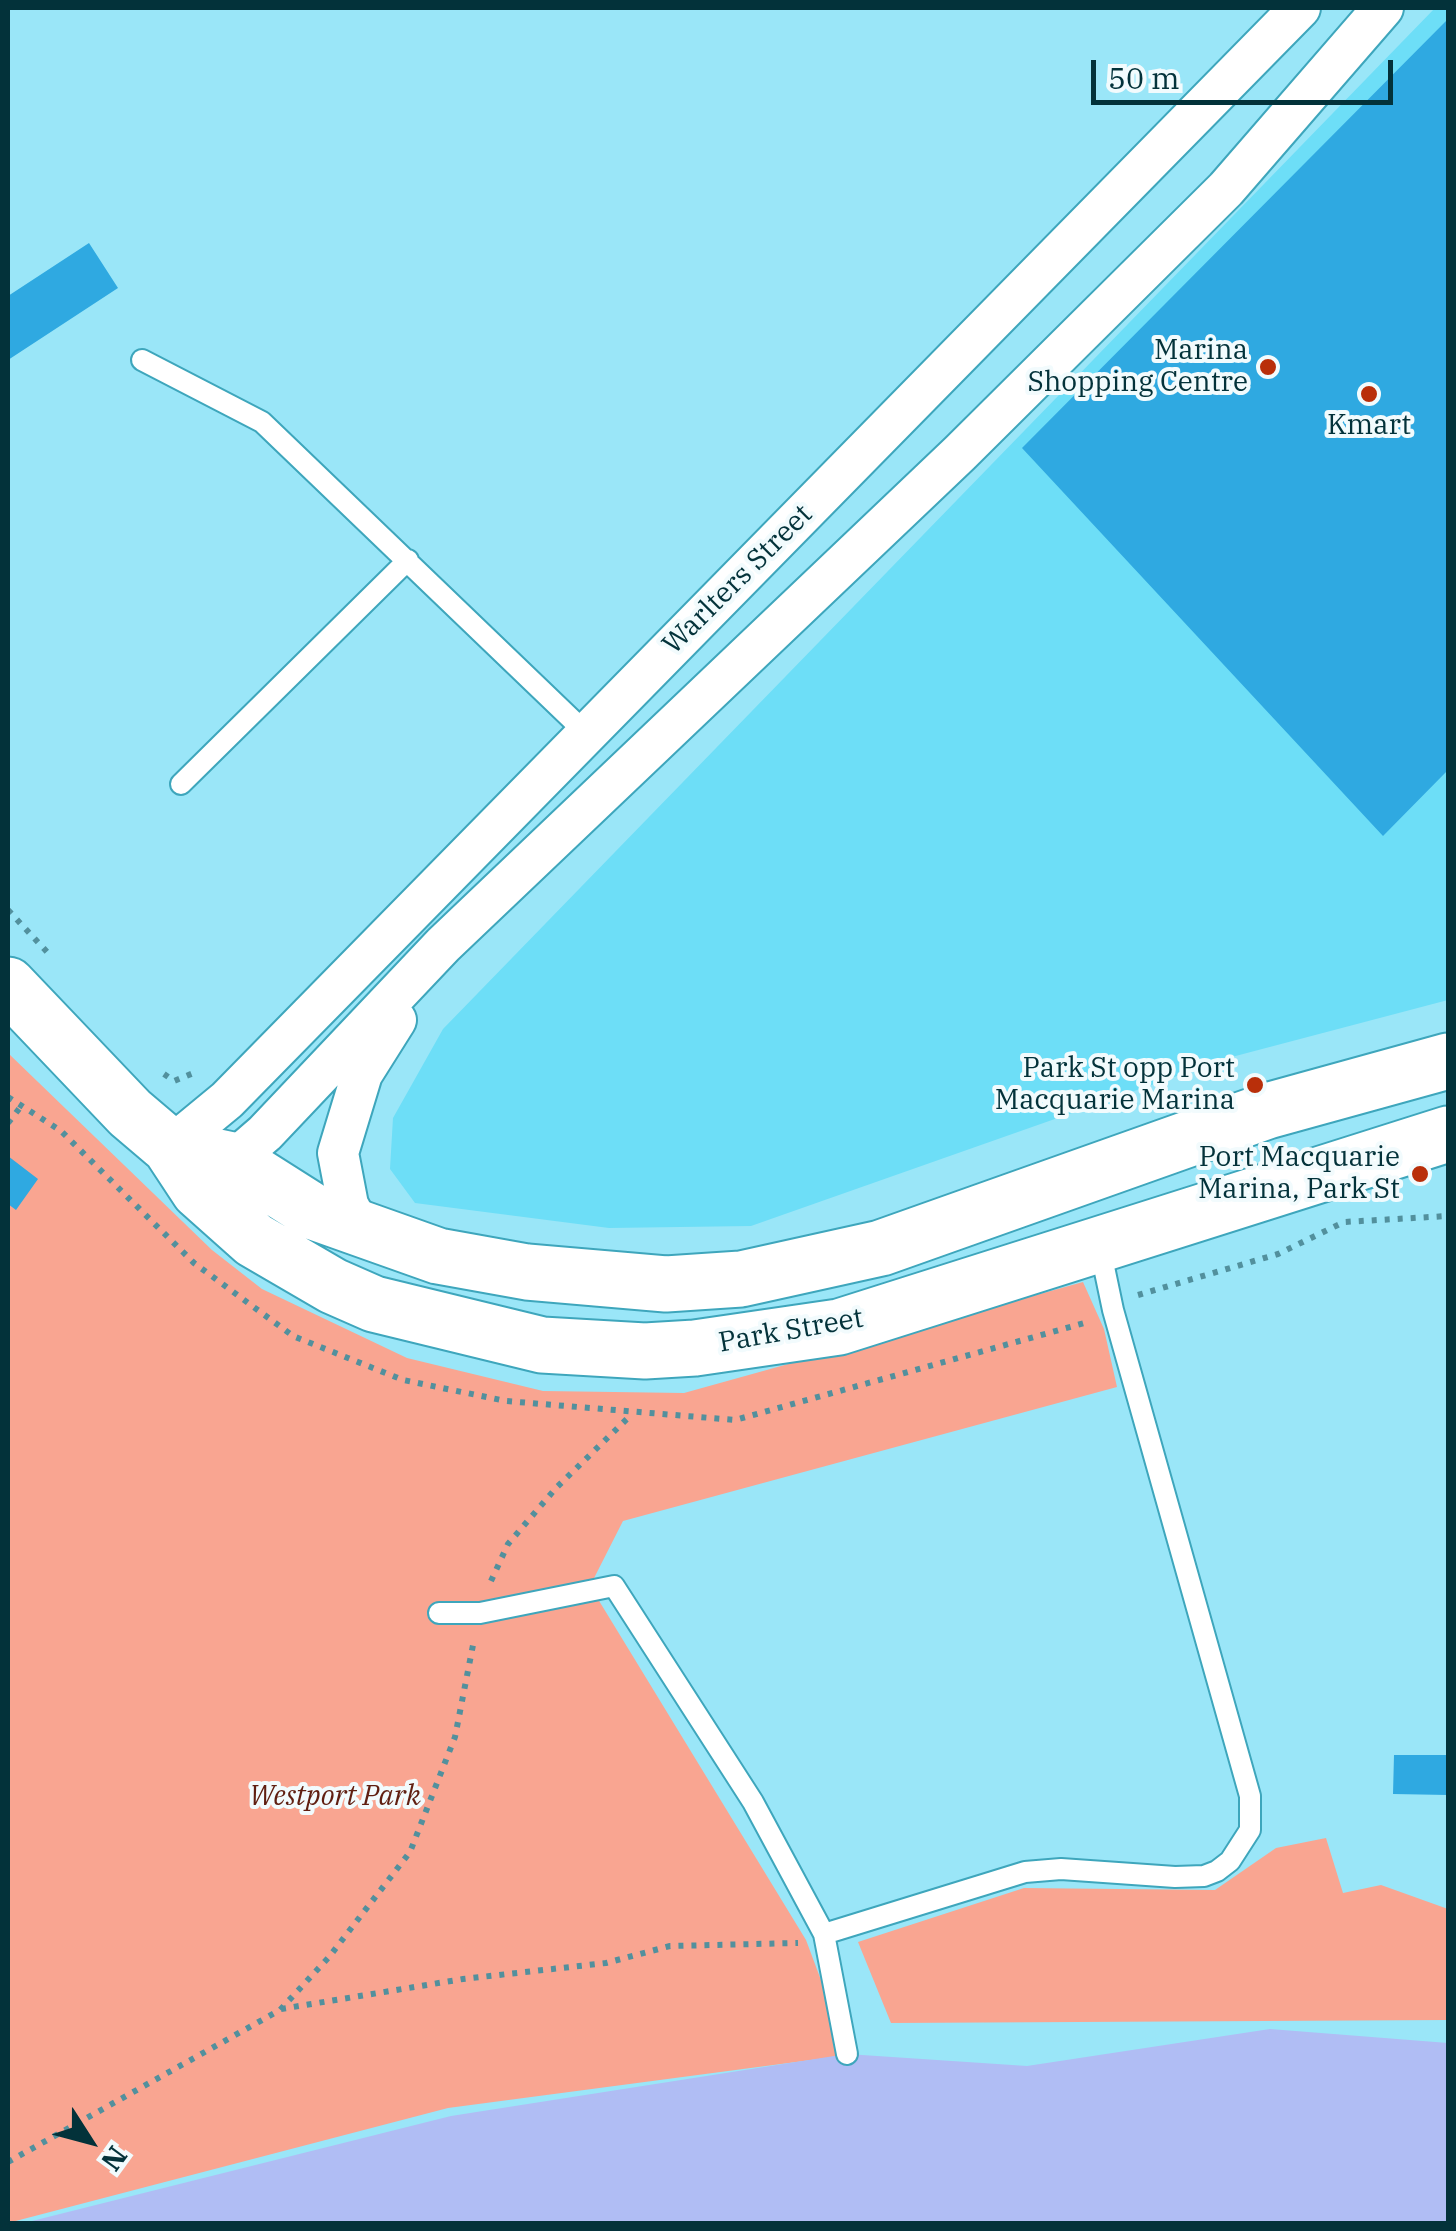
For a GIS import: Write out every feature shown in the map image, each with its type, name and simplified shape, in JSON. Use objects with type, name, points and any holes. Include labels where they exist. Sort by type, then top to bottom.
[{"type":"street","name":"Warlters Street","points":[[200,1166],[227,1100],[1300,8]]},
{"type":"street","points":[[200,1166],[273,1124],[443,945],[945,467],[1184,230],[1382,8]]},
{"type":"street","points":[[361,1229],[345,1188],[338,1154],[362,1074],[443,945]]},
{"type":"street","name":"Park Street","points":[[8,985],[130,1113],[200,1166],[438,1256],[528,1272],[666,1284],[742,1279],[881,1248],[1266,1111],[1448,1061]]},
{"type":"street","name":"Park Street","points":[[200,1166],[254,1240],[332,1286],[430,1321],[559,1346],[645,1351],[769,1340],[854,1322],[1448,1134]]},
{"type":"lane","points":[[142,360],[262,422],[586,734]]},
{"type":"lane","points":[[181,784],[408,560]]},
{"type":"lane","points":[[824,1934],[1026,1872],[1061,1869],[1204,1876],[1230,1860],[1250,1830],[1250,1796],[1113,1310],[1100,1246]]},
{"type":"lane","points":[[439,1613],[480,1613],[614,1586],[754,1802],[824,1934],[847,2054]]},
{"type":"path","points":[[8,910],[60,966]]},
{"type":"path","points":[[153,1062],[174,1082],[194,1071],[206,1082]]},
{"type":"path","points":[[8,1123],[22,1105]]},
{"type":"path","points":[[86,1157],[99,1143]]},
{"type":"path","points":[[1140,1294],[1278,1254],[1344,1222],[1448,1216]]},
{"type":"path","points":[[8,2162],[280,2010],[329,1957],[410,1852],[455,1737],[480,1613],[508,1544],[556,1488],[632,1414],[735,1420],[1099,1318]]},
{"type":"path","points":[[280,2010],[463,1979],[606,1963],[670,1946],[796,1944],[824,1934]]},
{"type":"shaded area","name":"Marina Shopping Centre","points":[[1435,8],[1448,8],[1448,1000],[1228,1058],[751,1226],[609,1228],[415,1203],[390,1169],[393,1118],[443,1029]]},
{"type":"shaded area","points":[[1270,2029],[1448,2043],[1448,2223],[20,2224],[451,2116],[847,2054],[1027,2066]]},
{"type":"green space","name":"Westport Park","points":[[8,1053],[212,1250],[262,1289],[407,1358],[543,1391],[684,1393],[1083,1282],[1104,1329],[1117,1387],[623,1521],[590,1586],[806,1940],[849,2055],[448,2108],[8,2223]]},
{"type":"green space","points":[[1326,1838],[1343,1893],[1381,1885],[1448,1909],[1448,2020],[891,2023],[858,1942],[1024,1888],[1215,1890],[1276,1848]]},
{"type":"building","points":[[1448,19],[1448,770],[1383,836],[1022,448]]},
{"type":"building","points":[[89,243],[118,288],[8,360],[8,296]]},
{"type":"building","points":[[8,1156],[38,1179],[16,1210],[8,1204]]},
{"type":"building","points":[[1394,1755],[1448,1755],[1448,1795],[1393,1794]]},
{"type":"place","name":"Marina Shopping Centre","points":[[1268,367]]},
{"type":"place","name":"Kmart","points":[[1369,394]]},
{"type":"place","name":"Park St opp Port Macquarie Marina","points":[[1255,1085]]},
{"type":"place","name":"Port Macquarie Marina, Park St","points":[[1420,1174]]}]
